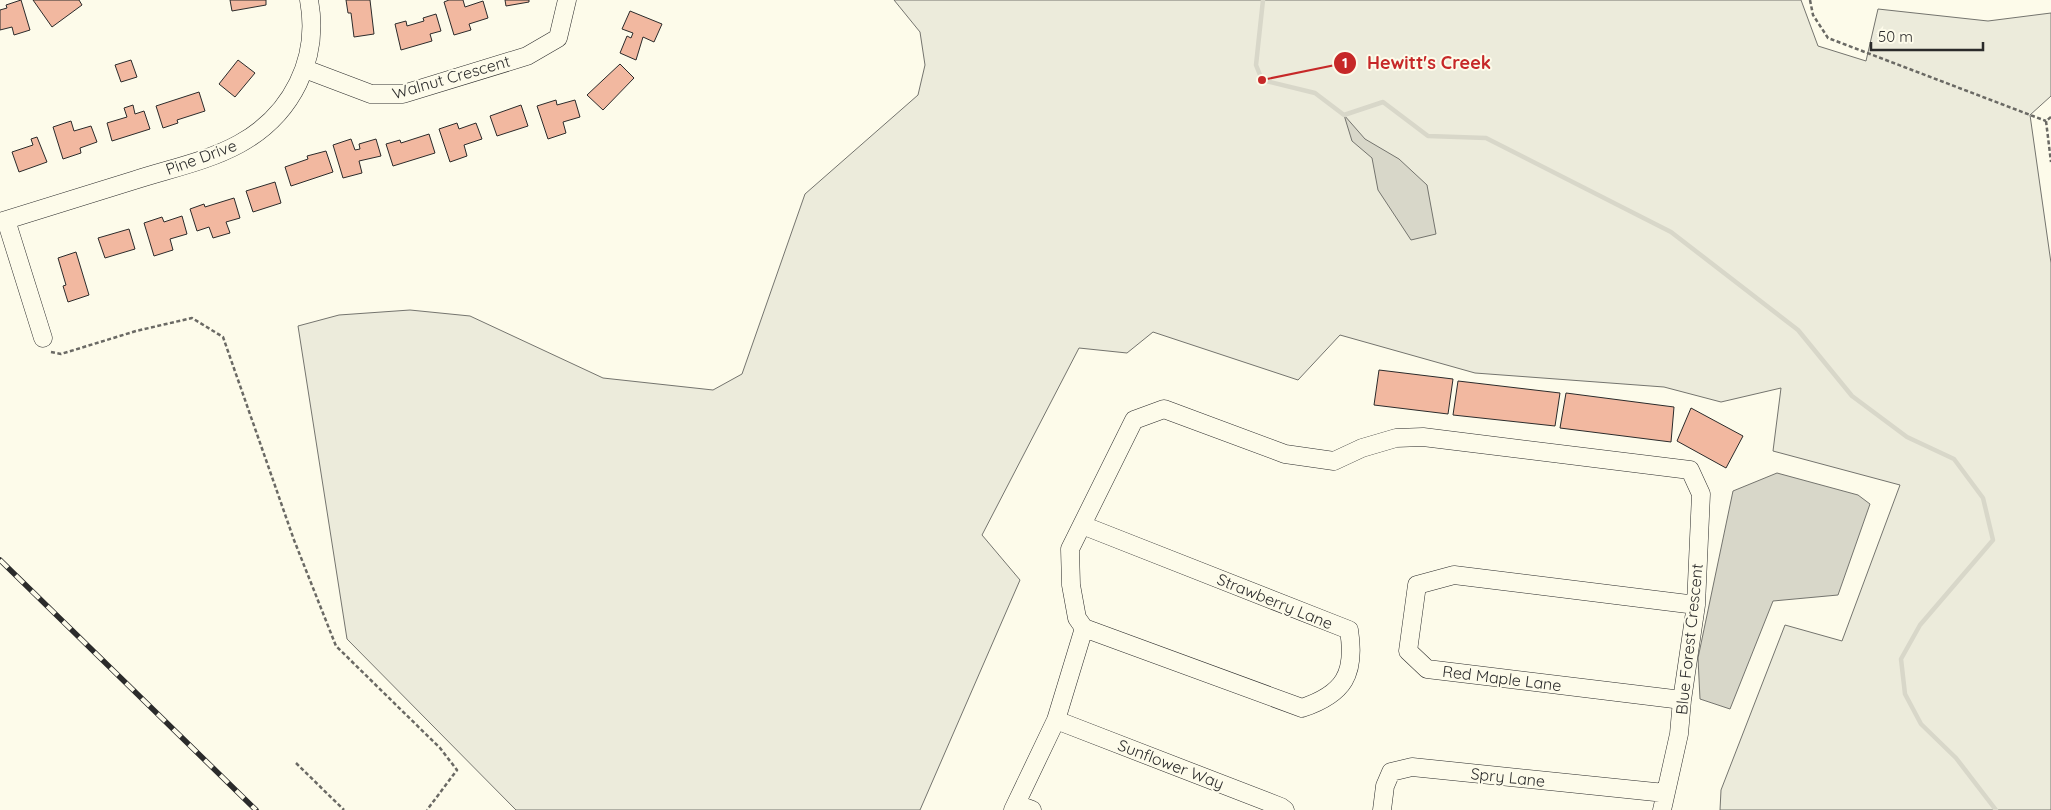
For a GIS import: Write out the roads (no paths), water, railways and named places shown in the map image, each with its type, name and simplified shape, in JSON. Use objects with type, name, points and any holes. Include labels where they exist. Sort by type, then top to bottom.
[{"type":"street","name":"Pine Drive","points":[[3,221],[210,156],[239,144],[260,130],[281,110],[296,89],[304,69],[312,31],[309,0]]},
{"type":"street","name":"Walnut Crescent","points":[[304,69],[371,94],[403,94],[527,56],[558,38],[567,0]]},
{"type":"street","points":[[3,221],[43,338]]},
{"type":"street","name":"Blue Forest Crescent","points":[[1082,525],[1134,420],[1164,409],[1285,454],[1334,461],[1362,448],[1396,438],[1423,437],[1690,470],[1701,494],[1696,605],[1679,734],[1663,802]]},
{"type":"street","points":[[1021,808],[1056,720],[1084,628],[1077,618],[1071,585],[1070,549],[1082,525]]},
{"type":"street","name":"Strawberry Lane","points":[[1082,525],[1349,630],[1353,653],[1342,686],[1320,702],[1302,708],[1084,628]]},
{"type":"street","name":"Red Maple Lane","points":[[1682,700],[1426,669],[1408,651],[1414,604],[1417,585],[1454,575],[1696,605]]},
{"type":"street","name":"Sunflower Way","points":[[1056,720],[1285,810]]},
{"type":"street","name":"Spry Lane","points":[[1382,810],[1385,786],[1391,772],[1412,767],[1663,802]]},
{"type":"waterway","points":[[1263,0],[1256,65],[1262,80],[1315,93],[1344,115],[1383,102],[1428,136],[1486,138],[1671,232],[1798,330],[1852,396],[1907,437],[1954,459],[1983,498],[1993,540],[1920,625],[1901,659],[1905,694],[1921,724],[1956,758],[1996,810]]},
{"type":"railway","points":[[0,560],[256,810]]},
{"type":"place","name":"Hewitt's Creek","points":[[1262,80]]}]
